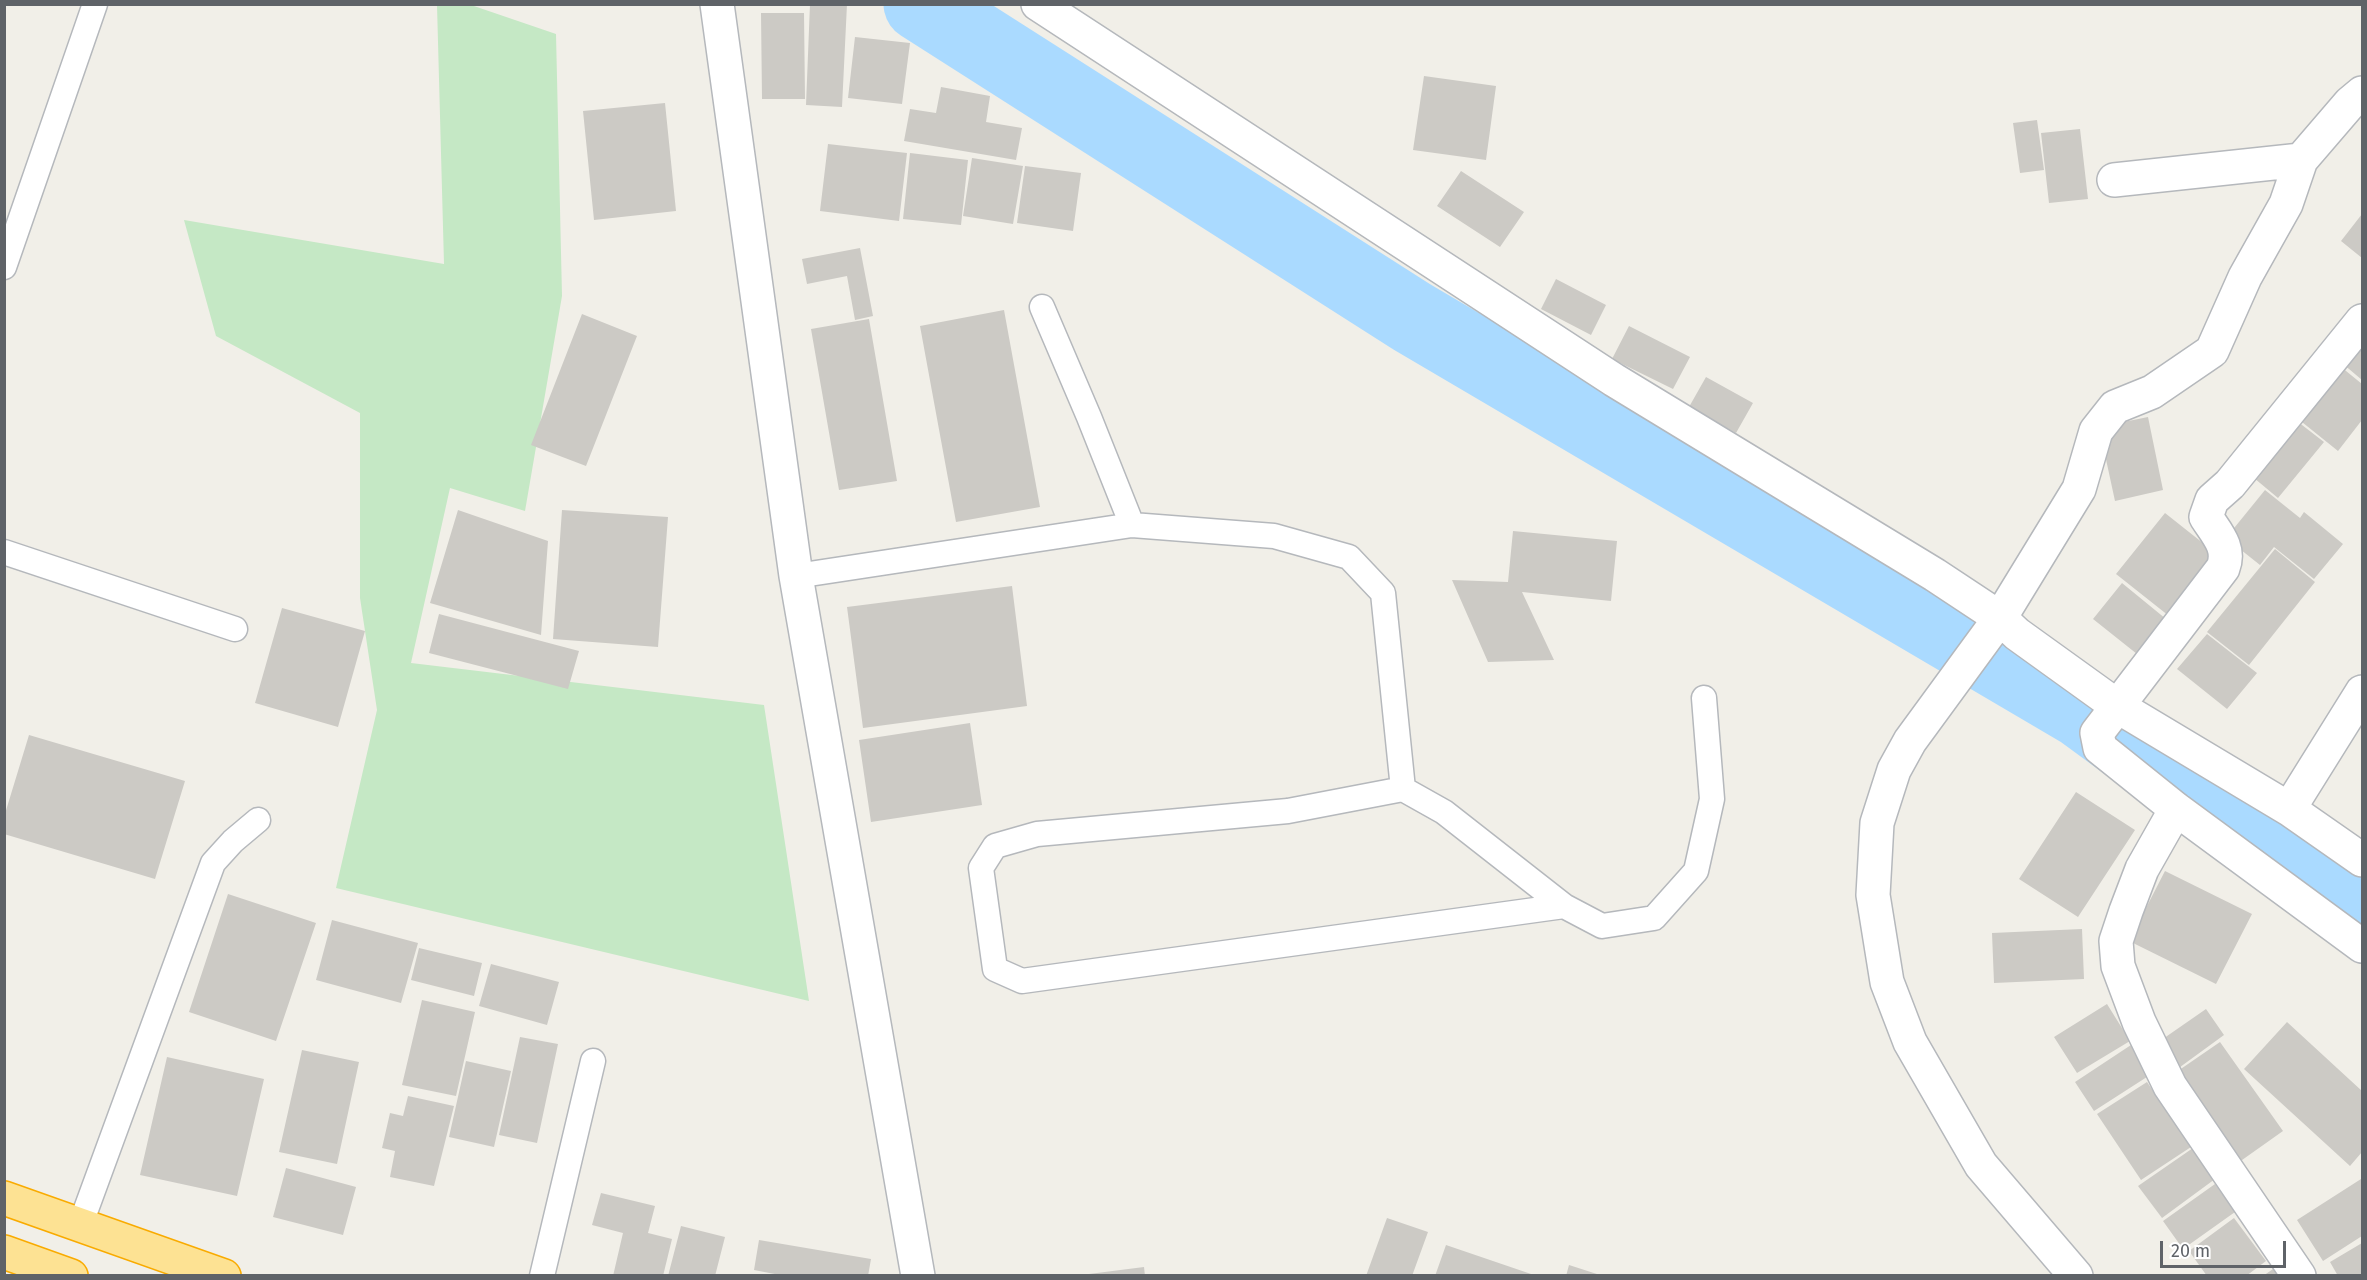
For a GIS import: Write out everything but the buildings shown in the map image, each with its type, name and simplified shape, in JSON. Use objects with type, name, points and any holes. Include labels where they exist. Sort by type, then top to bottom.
[{"type":"highway","points":[[4,1198],[81,1223],[224,1275]]},
{"type":"highway","points":[[4,1252],[71,1275]]},
{"type":"street","points":[[717,4],[796,576],[918,1275]]},
{"type":"street","points":[[1038,4],[1614,380],[1935,575],[2106,712],[2289,810],[2362,860]]},
{"type":"street","points":[[2076,1275],[1980,1165],[1910,1042],[1887,982],[1873,895],[1877,823],[1894,770],[1910,741],[1950,686],[2001,630],[2079,489],[2096,431],[2115,407],[2152,392],[2212,351],[2245,277],[2286,204],[2301,160],[2350,103],[2362,93]]},
{"type":"street","points":[[2114,180],[2301,160]]},
{"type":"street","points":[[2362,321],[2230,484],[2212,500],[2206,517],[2223,542],[2228,556],[2223,568],[2106,712],[2100,748],[2173,817],[2362,946]]},
{"type":"street","points":[[2289,810],[2362,692]]},
{"type":"street","points":[[2173,817],[2142,869],[2116,940],[2118,966],[2139,1022],[2170,1086],[2299,1275]]},
{"type":"lane","points":[[4,267],[95,4]]},
{"type":"lane","points":[[1042,307],[1132,525]]},
{"type":"lane","points":[[796,576],[1132,525],[1274,536],[1349,557],[1383,593],[1403,789]]},
{"type":"lane","points":[[4,552],[235,629]]},
{"type":"lane","points":[[1564,906],[1022,981],[995,969],[981,868],[995,846],[1037,834],[1288,811],[1403,789],[1444,812],[1564,906],[1602,926],[1654,918],[1696,871],[1712,799],[1704,698]]},
{"type":"lane","points":[[81,1223],[213,863],[233,841],[258,820]]},
{"type":"lane","points":[[542,1275],[593,1061]]},
{"type":"green space","points":[[437,5],[471,5],[556,34],[562,296],[525,511],[450,488],[411,663],[764,705],[809,1001],[336,888],[377,710],[360,598],[360,413],[216,336],[184,220],[444,264]]},
{"type":"waterway","points":[[921,4],[1412,317],[2082,711],[2362,916]]}]
